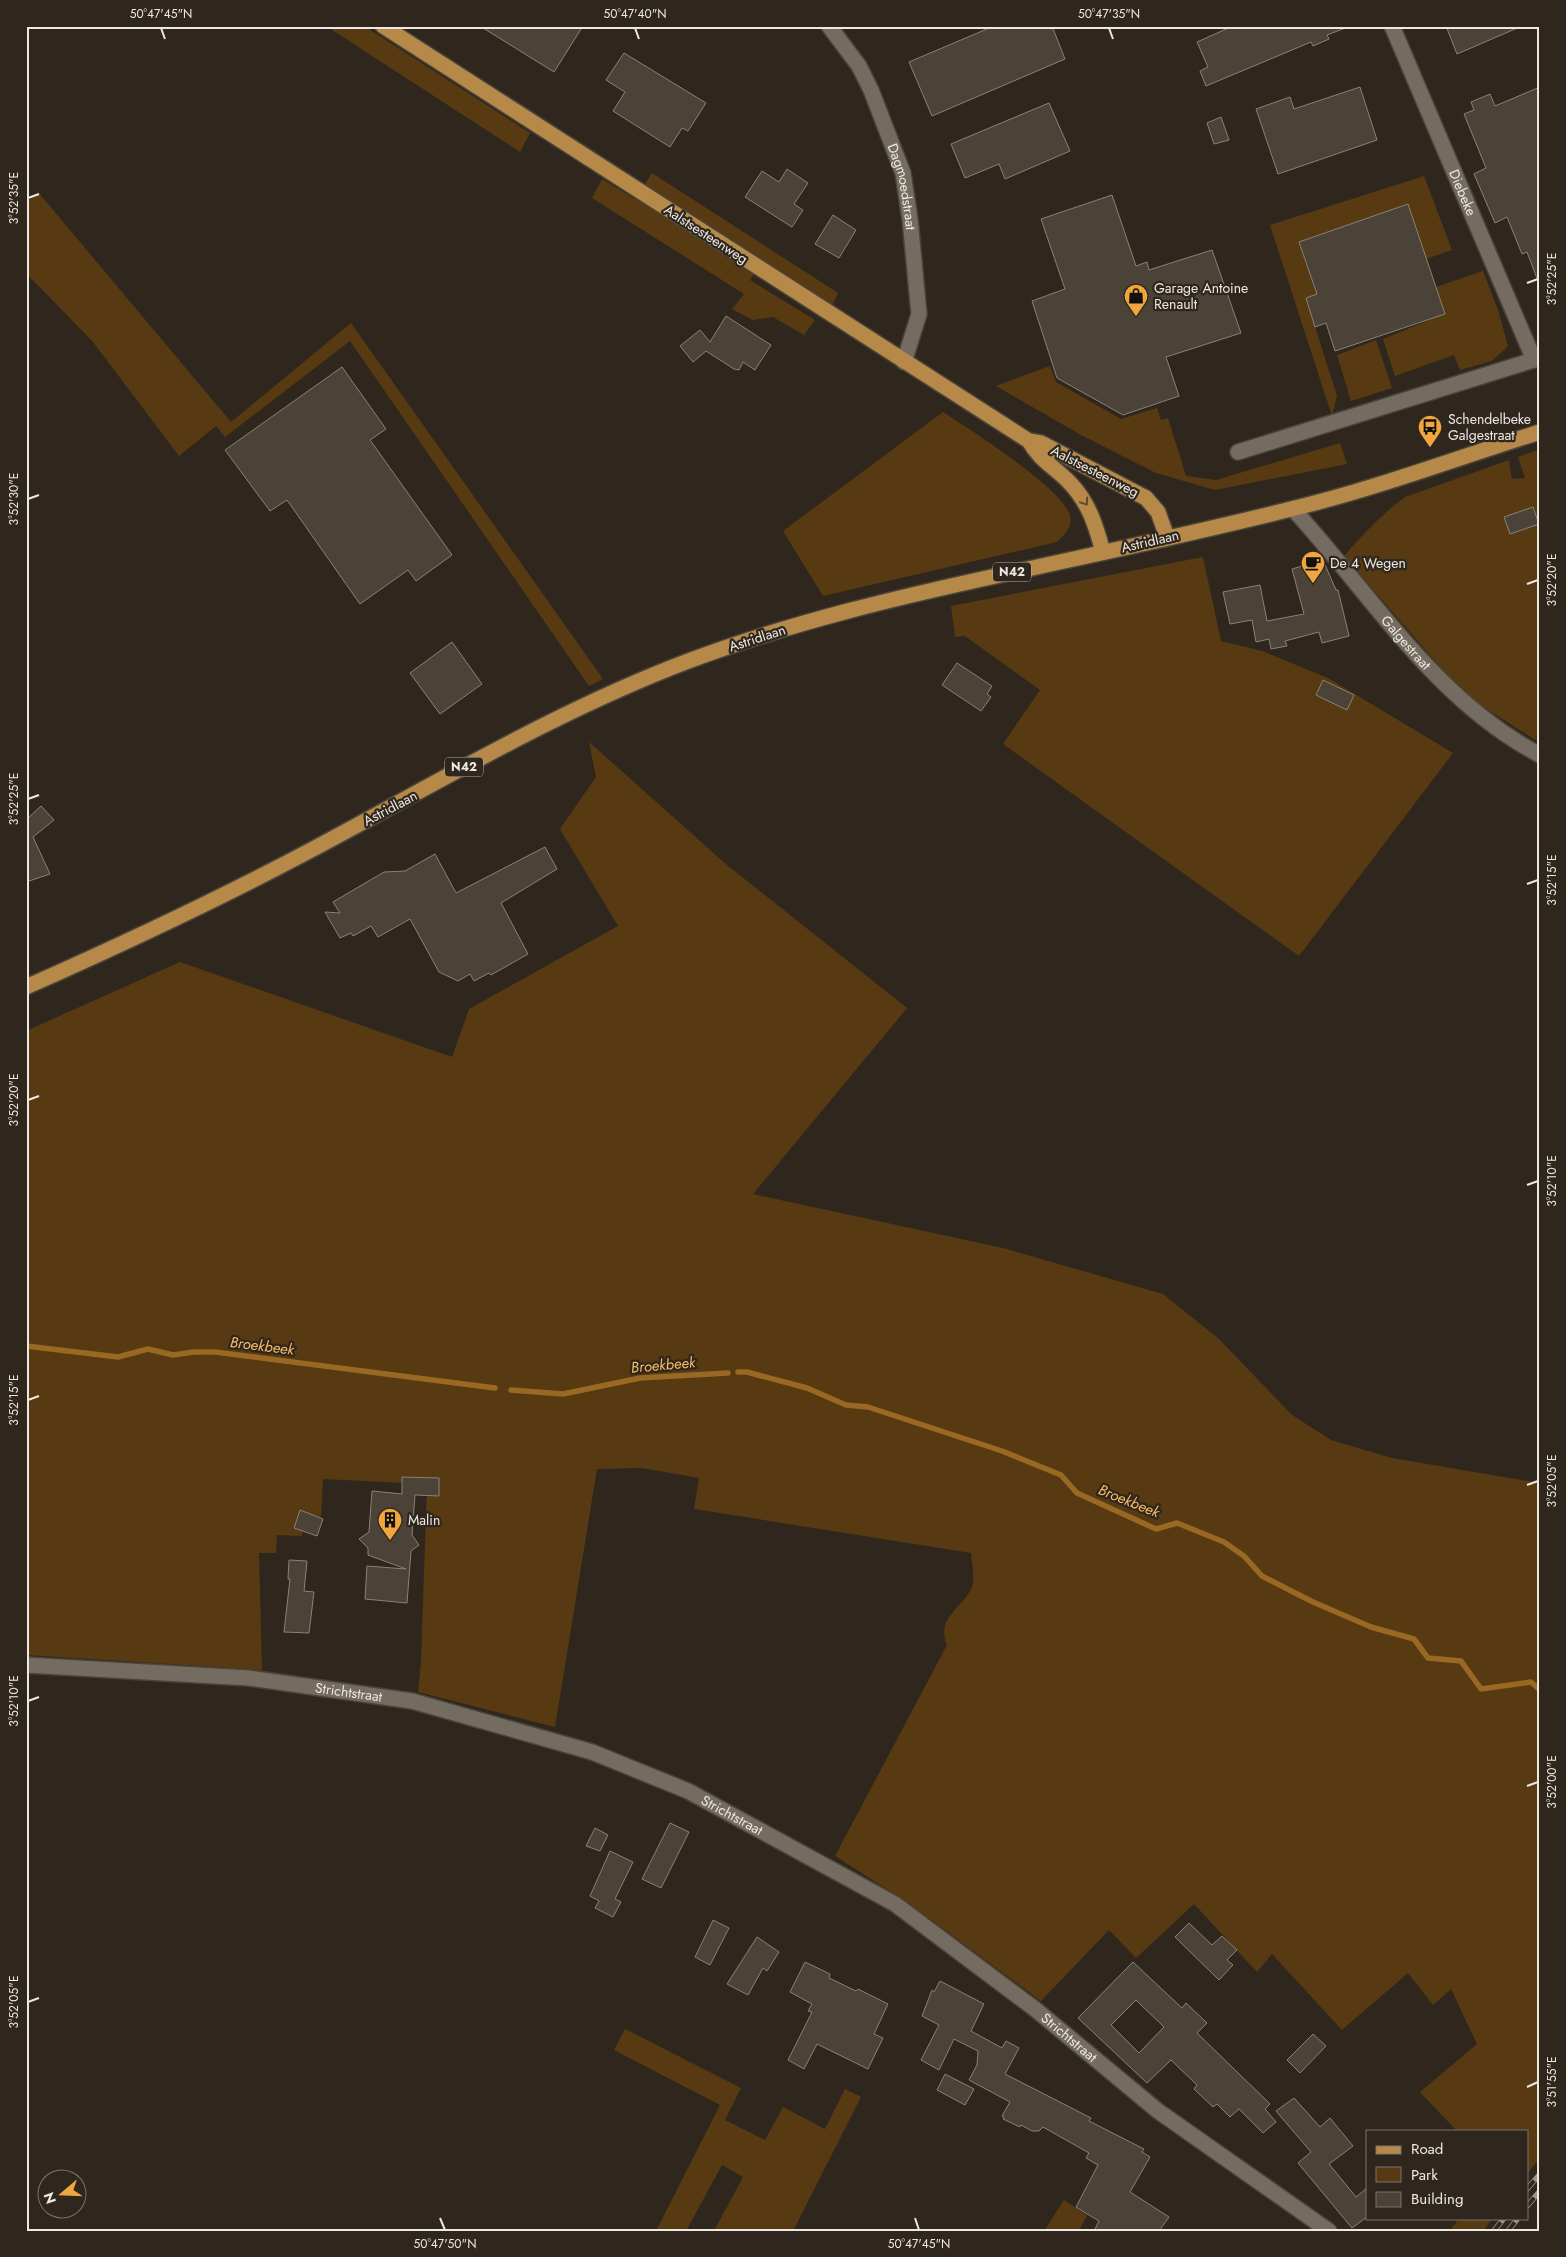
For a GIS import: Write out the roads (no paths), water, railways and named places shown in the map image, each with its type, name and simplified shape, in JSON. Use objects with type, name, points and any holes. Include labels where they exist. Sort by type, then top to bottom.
[{"type":"main road","name":"Aalstsesteenweg","points":[[383,26],[1029,442],[1036,454],[1068,481],[1090,508],[1103,552]]},
{"type":"main road","name":"Astridlaan","points":[[26,987],[197,909],[311,850],[542,725],[616,690],[693,659],[794,626],[920,592],[1293,509],[1382,483],[1540,432]]},
{"type":"main road","name":"Aalstsesteenweg","points":[[1029,442],[1041,443],[1146,498],[1158,512],[1167,537]]},
{"type":"street","name":"Dagmoedstraat","points":[[829,26],[859,66],[871,90],[903,173],[910,219],[919,314],[904,362]]},
{"type":"street","name":"Diebeke","points":[[1392,26],[1537,359]]},
{"type":"street","points":[[1238,452],[1537,359]]},
{"type":"street","name":"Galgestraat","points":[[1293,509],[1430,670],[1477,712],[1525,747],[1540,755]]},
{"type":"street","name":"Strichtstraat","points":[[26,1665],[249,1678],[412,1701],[592,1752],[688,1792],[895,1904],[1035,2009],[1158,2111],[1329,2231]]},
{"type":"waterway","name":"Broekbeek","points":[[26,1346],[118,1357],[148,1349],[173,1355],[215,1352],[495,1388]]},
{"type":"waterway","name":"Broekbeek","points":[[738,1372],[747,1372],[807,1388],[846,1405],[868,1407],[1002,1451],[1061,1475],[1077,1493],[1156,1529],[1177,1523],[1224,1542],[1244,1556],[1262,1576],[1313,1602],[1371,1627],[1414,1639],[1428,1658],[1461,1661],[1481,1689],[1531,1682],[1540,1690]]},
{"type":"waterway","name":"Broekbeek","points":[[511,1390],[563,1394],[640,1378],[728,1373]]},
{"type":"railway","points":[[1528,2188],[1540,2174]]},
{"type":"railway","points":[[1528,2205],[1540,2191]]},
{"type":"railway","points":[[1494,2231],[1502,2220]]},
{"type":"railway","points":[[1508,2231],[1516,2220]]},
{"type":"place","name":"Garage Antoine Renault","points":[[1136,317]]},
{"type":"place","name":"Schendelbeke Galgestraat","points":[[1430,448]]},
{"type":"place","name":"De 4 Wegen","points":[[1313,584]]},
{"type":"place","name":"Malin","points":[[390,1541]]}]
